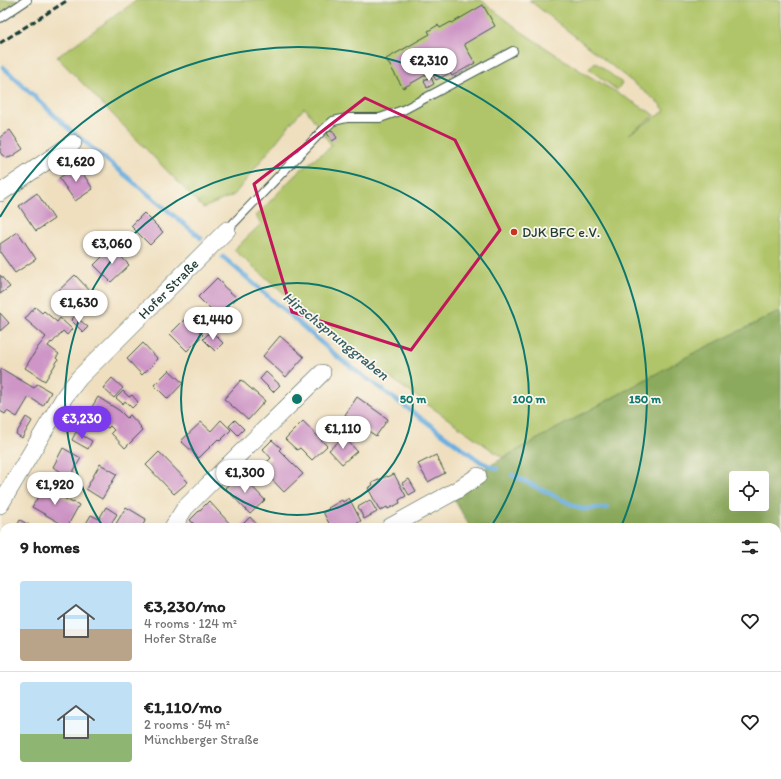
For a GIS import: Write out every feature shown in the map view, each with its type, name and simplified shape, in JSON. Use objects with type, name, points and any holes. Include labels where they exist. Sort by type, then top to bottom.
[{"type":"street","points":[[0,193],[73,143]]},
{"type":"street","name":"Hofer Straße","points":[[0,505],[65,396],[79,378],[227,230]]},
{"type":"street","points":[[176,523],[186,508],[207,486],[322,373]]},
{"type":"street","points":[[397,523],[457,490],[478,476]]},
{"type":"lane","points":[[0,18],[27,0]]},
{"type":"lane","points":[[227,230],[333,121],[347,118],[380,118],[404,110],[513,51]]},
{"type":"highlighted area","points":[[365,98],[455,140],[500,230],[411,350],[292,312],[254,184]]},
{"type":"green space","points":[[0,0],[18,0],[0,12]]},
{"type":"green space","name":"DJK BFC e.V.","points":[[137,0],[481,0],[522,32],[584,73],[655,115],[629,134],[665,111],[660,104],[529,0],[781,0],[781,311],[692,354],[503,458],[344,345],[234,250],[261,224],[256,216],[299,171],[332,146],[306,109],[304,108],[291,123],[234,195],[203,208],[57,57]]},
{"type":"green space","points":[[595,62],[622,83],[617,90],[589,69]]},
{"type":"green space","points":[[781,311],[781,523],[468,523],[449,490],[503,458],[692,354]]},
{"type":"building","points":[[483,5],[495,26],[464,44],[475,63],[452,76],[450,73],[436,80],[431,72],[403,88],[386,59],[430,34],[428,31],[438,25],[440,28],[451,22],[452,23]]},
{"type":"building","points":[[431,77],[434,84],[427,88],[424,80]]},
{"type":"building","points":[[10,130],[23,149],[7,158],[0,152],[0,137]]},
{"type":"building","points":[[332,130],[337,138],[332,141],[327,133]]},
{"type":"building","points":[[78,166],[93,189],[75,201],[59,178]]},
{"type":"building","points":[[37,193],[54,219],[36,231],[19,206]]},
{"type":"building","points":[[144,213],[163,232],[150,245],[131,226]]},
{"type":"building","points":[[18,232],[36,259],[15,273],[0,252],[0,244]]},
{"type":"building","points":[[112,247],[129,265],[111,282],[94,265]]},
{"type":"building","points":[[0,275],[10,287],[0,294]]},
{"type":"building","points":[[75,275],[96,297],[78,315],[56,293]]},
{"type":"building","points":[[217,278],[223,284],[222,285],[237,298],[218,317],[198,297]]},
{"type":"building","points":[[35,307],[42,313],[44,311],[57,322],[60,318],[72,329],[67,335],[63,331],[48,346],[59,354],[56,358],[58,360],[45,381],[25,368],[46,337],[25,319]]},
{"type":"building","points":[[0,313],[9,323],[0,331]]},
{"type":"building","points":[[75,316],[88,327],[83,332],[71,320]]},
{"type":"building","points":[[186,318],[203,335],[187,351],[170,334]]},
{"type":"building","points":[[211,331],[223,343],[215,351],[203,339]]},
{"type":"building","points":[[280,336],[304,357],[286,377],[263,356]]},
{"type":"building","points":[[143,343],[158,359],[142,375],[127,359]]},
{"type":"building","points":[[2,369],[34,388],[37,384],[51,392],[43,406],[29,397],[17,417],[7,411],[5,414],[0,411],[0,372]]},
{"type":"building","points":[[169,370],[183,383],[168,399],[154,385]]},
{"type":"building","points":[[266,372],[280,385],[273,392],[260,379]]},
{"type":"building","points":[[112,378],[123,388],[114,398],[103,388]]},
{"type":"building","points":[[241,380],[265,401],[248,420],[224,399]]},
{"type":"building","points":[[123,391],[129,397],[132,395],[138,402],[132,408],[125,401],[123,404],[116,398]]},
{"type":"building","points":[[98,397],[120,411],[127,418],[130,415],[141,427],[140,428],[142,431],[125,448],[111,433],[114,430],[110,426],[108,428],[87,415]]},
{"type":"building","points":[[357,397],[388,419],[376,436],[345,415]]},
{"type":"building","points":[[26,417],[32,421],[22,438],[16,434]]},
{"type":"building","points":[[221,420],[231,430],[220,441],[218,439],[199,458],[181,441],[201,422],[211,431]]},
{"type":"building","points":[[235,420],[244,429],[238,435],[229,426]]},
{"type":"building","points":[[303,421],[327,446],[312,460],[300,448],[297,450],[285,439]]},
{"type":"building","points":[[76,432],[92,441],[88,449],[72,440]]},
{"type":"building","points":[[344,437],[357,451],[342,464],[329,450]]},
{"type":"building","points":[[272,440],[281,448],[279,450],[303,474],[284,492],[261,468],[271,458],[263,449]]},
{"type":"building","points":[[63,448],[81,458],[70,477],[53,467]]},
{"type":"building","points":[[159,452],[188,482],[174,494],[146,465]]},
{"type":"building","points":[[436,455],[445,473],[428,482],[418,464]]},
{"type":"building","points":[[100,464],[117,474],[102,499],[86,489]]},
{"type":"building","points":[[240,474],[265,500],[250,514],[225,488]]},
{"type":"building","points":[[394,474],[406,496],[399,500],[400,503],[380,511],[368,488],[373,485],[372,483]]},
{"type":"building","points":[[409,479],[416,491],[409,495],[402,483]]},
{"type":"building","points":[[45,485],[54,491],[53,492],[79,505],[69,523],[60,523],[32,507]]},
{"type":"building","points":[[349,498],[361,521],[358,523],[329,523],[323,512],[342,500],[343,502]]},
{"type":"building","points":[[370,500],[377,512],[364,519],[358,507]]},
{"type":"building","points":[[209,501],[229,523],[193,523],[190,520]]},
{"type":"building","points":[[106,507],[117,514],[111,523],[86,523],[91,515],[99,519]]},
{"type":"building","points":[[126,507],[146,519],[144,523],[116,523]]},
{"type":"building","points":[[250,517],[255,523],[244,523]]},
{"type":"building","points":[[20,520],[26,523],[18,523]]},
{"type":"waterway","name":"Hirschsprunggraben","points":[[3,67],[68,128],[201,238]]},
{"type":"waterway","name":"Hirschsprunggraben","points":[[223,257],[339,358],[481,462],[497,469]]},
{"type":"waterway","name":"Hirschsprunggraben","points":[[512,475],[581,509],[607,508]]},
{"type":"railway","points":[[0,43],[68,0]]},
{"type":"place","name":"DJK BFC e.V.","points":[[514,232]]}]
